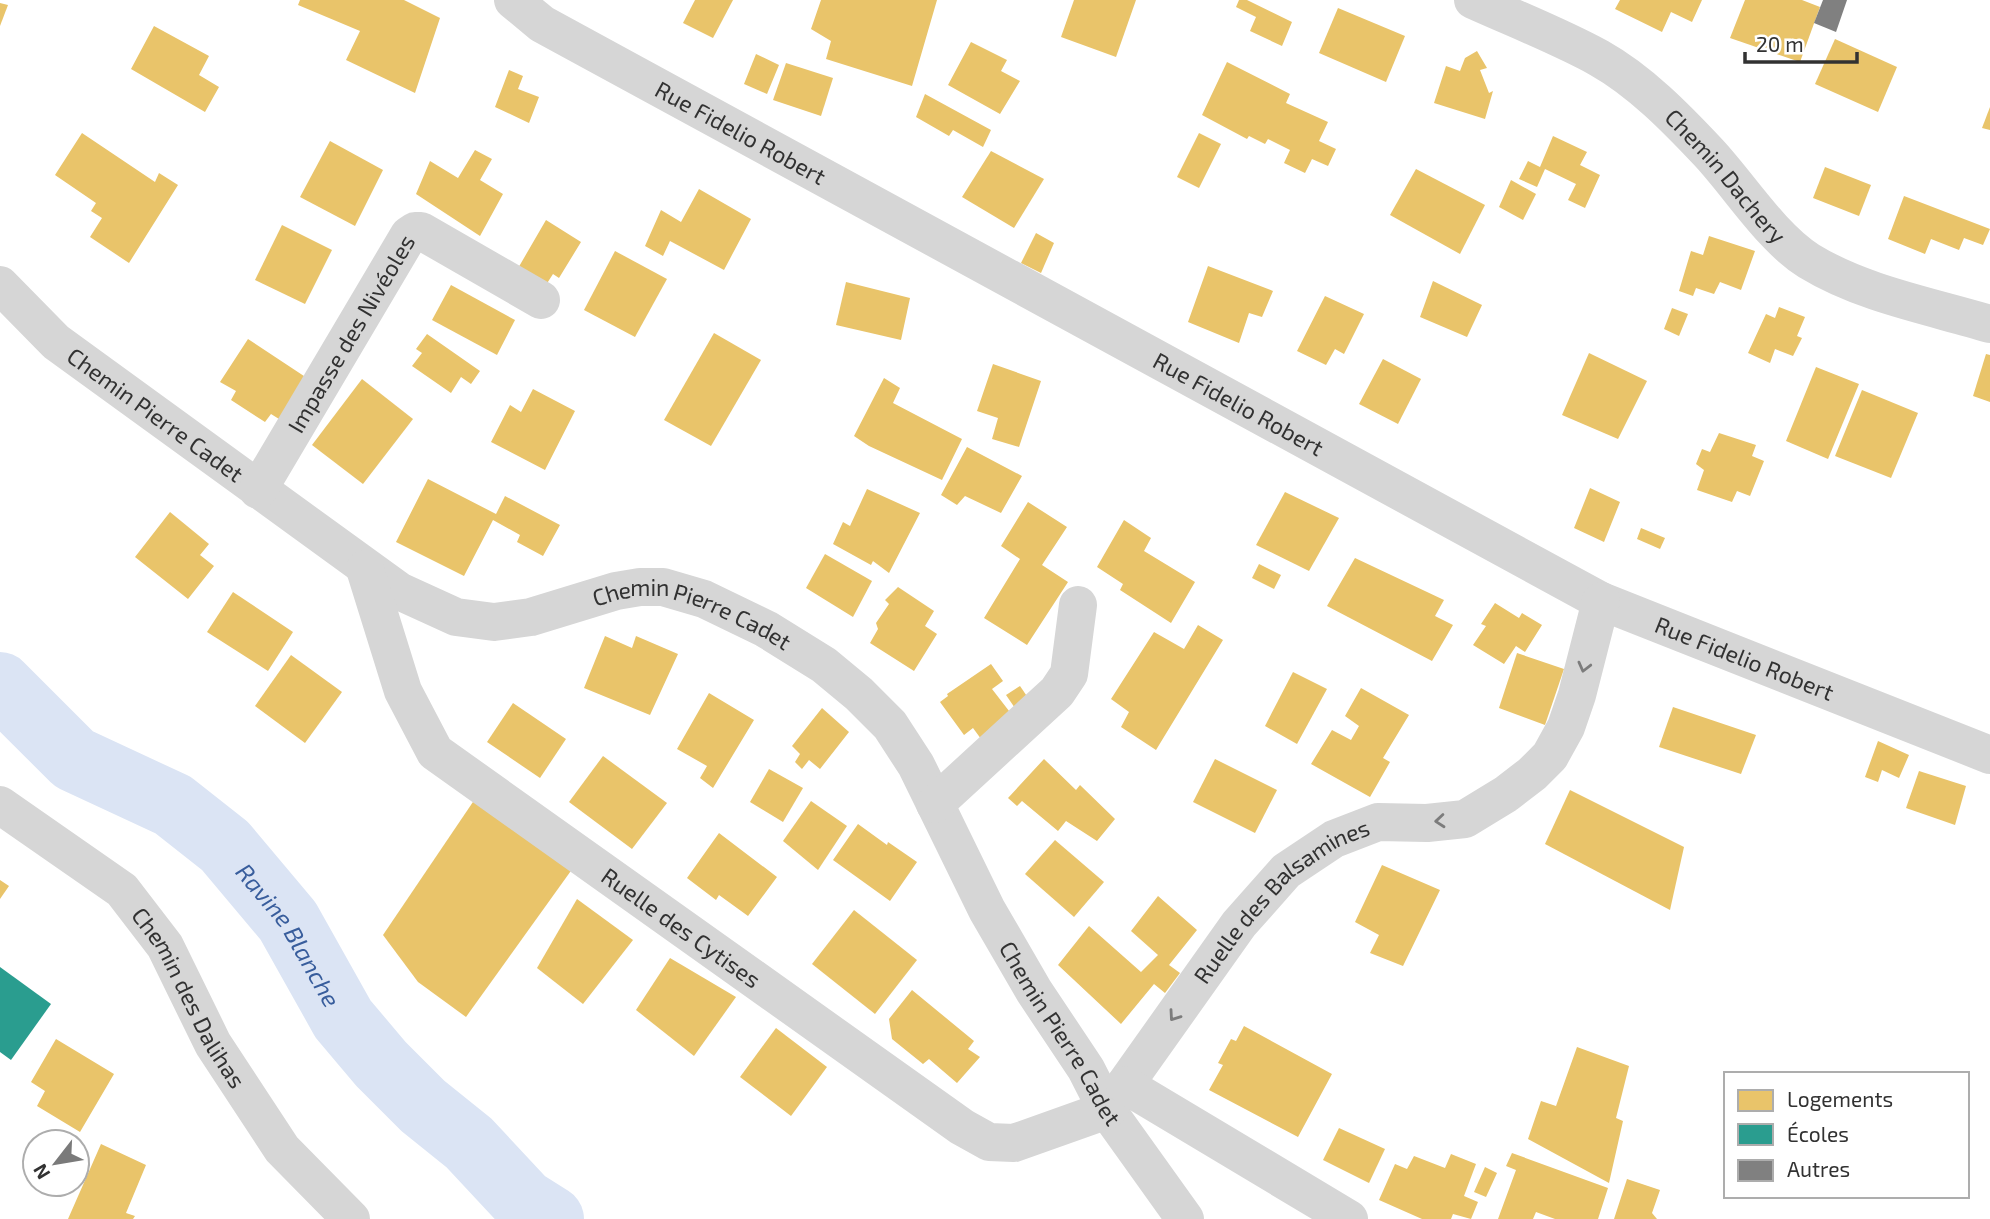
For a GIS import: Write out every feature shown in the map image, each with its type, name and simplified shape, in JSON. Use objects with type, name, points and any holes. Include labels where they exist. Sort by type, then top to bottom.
[{"type":"street","name":"Rue Fidelio Robert","points":[[513,0],[542,24],[1601,601],[1990,755]]},
{"type":"street","name":"Chemin Dachery","points":[[1474,0],[1600,59],[1643,89],[1709,153],[1784,239],[1807,260],[1866,287],[1990,324]]},
{"type":"street","name":"Impasse des Nivéoles","points":[[258,490],[409,235],[421,231],[541,300]]},
{"type":"street","name":"Chemin Pierre Cadet","points":[[0,285],[56,342],[365,569],[399,591],[456,617],[494,622],[531,617],[616,591],[663,587],[704,599],[765,629],[824,665],[890,725],[916,765],[987,910],[1034,991],[1086,1069],[1116,1097],[1185,1219]]},
{"type":"street","name":"Ruelle des Cytises","points":[[365,569],[403,691],[435,752],[962,1127],[989,1142],[1014,1143],[1116,1097]]},
{"type":"street","name":"Ruelle des Balsamines","points":[[1116,1097],[1239,924],[1286,871],[1334,839],[1378,822],[1465,819],[1506,794],[1550,756],[1566,727],[1577,695],[1601,601]]},
{"type":"street","points":[[935,803],[1057,692],[1069,674],[1078,605]]},
{"type":"street","name":"Chemin des Dalihas","points":[[0,805],[122,890],[165,946],[214,1044],[282,1149],[351,1219]]},
{"type":"street","points":[[1116,1097],[1349,1219]]},
{"type":"building: Logements","points":[[300,0],[404,0],[440,18],[415,93],[346,60],[360,31],[298,5]]},
{"type":"building: Logements","points":[[695,0],[733,0],[713,38],[683,23]]},
{"type":"building: Logements","points":[[821,0],[937,0],[912,86],[826,59],[831,41],[811,29]]},
{"type":"building: Logements","points":[[1074,0],[1136,0],[1116,57],[1061,37]]},
{"type":"building: Logements","points":[[1239,0],[1247,0],[1292,22],[1282,46],[1250,31],[1256,17],[1236,7]]},
{"type":"building: Logements","points":[[1620,0],[1702,0],[1692,22],[1671,12],[1662,32],[1615,9]]},
{"type":"building: Logements","points":[[1745,0],[1802,0],[1820,7],[1800,62],[1730,38]]},
{"type":"building: Logements","points":[[0,3],[8,5],[0,26]]},
{"type":"building: Logements","points":[[1338,8],[1405,36],[1386,82],[1319,53]]},
{"type":"building: Logements","points":[[154,26],[209,56],[199,75],[219,87],[205,112],[131,69]]},
{"type":"building: Logements","points":[[1835,39],[1897,67],[1878,112],[1815,84]]},
{"type":"building: Logements","points":[[971,42],[1007,60],[1001,71],[1020,81],[1000,114],[948,85]]},
{"type":"building: Logements","points":[[1477,51],[1487,68],[1480,70],[1489,93],[1493,91],[1485,119],[1434,103],[1446,66],[1460,71],[1465,58]]},
{"type":"building: Logements","points":[[756,54],[779,65],[767,94],[744,84]]},
{"type":"building: Logements","points":[[1227,62],[1290,94],[1286,103],[1328,122],[1319,141],[1336,149],[1328,166],[1312,159],[1305,173],[1284,163],[1290,150],[1268,139],[1265,144],[1249,136],[1247,139],[1202,115]]},
{"type":"building: Logements","points":[[786,63],[833,78],[821,116],[773,100]]},
{"type":"building: Logements","points":[[509,70],[523,76],[518,89],[539,97],[529,123],[495,107]]},
{"type":"building: Logements","points":[[925,94],[991,130],[983,147],[953,130],[949,136],[916,117]]},
{"type":"building: Logements","points":[[1990,107],[1990,130],[1982,128]]},
{"type":"building: Logements","points":[[82,133],[155,182],[159,173],[178,185],[129,263],[90,237],[102,218],[91,211],[96,203],[55,175]]},
{"type":"building: Logements","points":[[1199,133],[1221,144],[1199,188],[1177,177]]},
{"type":"building: Logements","points":[[1553,136],[1587,152],[1580,165],[1600,175],[1585,208],[1568,200],[1576,184],[1545,169],[1537,187],[1519,179],[1528,161],[1540,167]]},
{"type":"building: Logements","points":[[330,141],[383,170],[355,226],[300,197]]},
{"type":"building: Logements","points":[[475,150],[492,159],[480,180],[503,194],[480,236],[416,194],[430,161],[458,178]]},
{"type":"building: Logements","points":[[991,151],[1044,179],[1014,228],[962,197]]},
{"type":"building: Logements","points":[[1825,167],[1871,185],[1859,216],[1813,198]]},
{"type":"building: Logements","points":[[1416,169],[1485,205],[1460,254],[1390,215]]},
{"type":"building: Logements","points":[[1511,180],[1536,194],[1523,220],[1499,207]]},
{"type":"building: Logements","points":[[699,189],[751,219],[724,270],[670,241],[663,256],[645,246],[661,210],[681,222]]},
{"type":"building: Logements","points":[[1904,196],[1990,229],[1983,245],[1964,238],[1959,250],[1931,239],[1925,254],[1888,239]]},
{"type":"building: Logements","points":[[546,220],[581,242],[559,278],[553,274],[544,288],[517,270]]},
{"type":"building: Logements","points":[[282,225],[332,250],[305,304],[255,280]]},
{"type":"building: Logements","points":[[1036,233],[1054,243],[1041,273],[1021,263]]},
{"type":"building: Logements","points":[[1709,236],[1755,251],[1741,290],[1720,282],[1714,294],[1696,288],[1693,296],[1679,291],[1691,251],[1703,255]]},
{"type":"building: Logements","points":[[615,251],[667,279],[635,337],[584,310]]},
{"type":"building: Logements","points":[[1208,266],[1273,291],[1262,317],[1249,313],[1239,343],[1188,322]]},
{"type":"building: Logements","points":[[1433,281],[1482,305],[1467,337],[1420,317]]},
{"type":"building: Logements","points":[[846,282],[910,298],[901,340],[836,325]]},
{"type":"building: Logements","points":[[451,285],[515,320],[497,355],[432,320]]},
{"type":"building: Logements","points":[[1325,296],[1364,314],[1344,354],[1335,349],[1326,365],[1297,351]]},
{"type":"building: Logements","points":[[1779,307],[1805,317],[1797,336],[1802,338],[1793,356],[1775,349],[1770,363],[1748,353],[1766,314],[1775,318]]},
{"type":"building: Logements","points":[[1672,308],[1688,314],[1679,336],[1664,329]]},
{"type":"building: Logements","points":[[714,333],[761,360],[711,446],[664,420]]},
{"type":"building: Logements","points":[[427,334],[480,371],[471,384],[461,377],[451,393],[412,366],[422,353],[416,349]]},
{"type":"building: Logements","points":[[248,339],[313,382],[287,424],[271,414],[265,422],[231,400],[236,391],[220,382]]},
{"type":"building: Logements","points":[[1589,353],[1647,381],[1618,439],[1562,415]]},
{"type":"building: Logements","points":[[1986,354],[1990,355],[1990,402],[1973,396]]},
{"type":"building: Logements","points":[[1383,359],[1421,379],[1398,424],[1359,404]]},
{"type":"building: Logements","points":[[993,364],[1041,381],[1019,447],[992,439],[998,418],[977,411]]},
{"type":"building: Logements","points":[[1816,367],[1859,384],[1828,459],[1786,441]]},
{"type":"building: Logements","points":[[884,378],[900,388],[893,403],[962,439],[942,480],[869,446],[854,436]]},
{"type":"building: Logements","points":[[362,379],[413,419],[363,484],[312,445]]},
{"type":"building: Logements","points":[[533,389],[575,411],[545,470],[491,442],[510,405],[521,412]]},
{"type":"building: Logements","points":[[1862,390],[1918,413],[1891,478],[1835,456]]},
{"type":"building: Logements","points":[[1719,433],[1756,445],[1752,456],[1764,461],[1750,496],[1737,491],[1732,502],[1697,490],[1704,470],[1696,464],[1702,449],[1710,452]]},
{"type":"building: Logements","points":[[967,447],[1022,476],[1001,513],[965,496],[957,505],[941,495]]},
{"type":"building: Logements","points":[[428,479],[496,514],[505,496],[560,525],[543,556],[517,542],[520,535],[493,520],[464,576],[396,542]]},
{"type":"building: Logements","points":[[1590,488],[1620,502],[1604,542],[1574,528]]},
{"type":"building: Logements","points":[[867,489],[920,513],[889,573],[873,561],[871,565],[833,544],[843,522],[850,526]]},
{"type":"building: Logements","points":[[1285,492],[1339,518],[1309,571],[1256,545]]},
{"type":"building: Logements","points":[[1028,502],[1067,527],[1042,565],[1068,582],[1027,645],[984,618],[1020,559],[1001,546]]},
{"type":"building: Logements","points":[[170,512],[209,544],[200,555],[214,566],[188,599],[135,557]]},
{"type":"building: Logements","points":[[1124,520],[1151,538],[1144,551],[1195,582],[1171,623],[1120,590],[1123,584],[1097,567]]},
{"type":"building: Logements","points":[[1641,528],[1665,538],[1660,549],[1637,539]]},
{"type":"building: Logements","points":[[825,554],[872,581],[853,617],[806,588]]},
{"type":"building: Logements","points":[[1355,558],[1444,600],[1435,616],[1453,625],[1432,661],[1327,606]]},
{"type":"building: Logements","points":[[1259,564],[1281,575],[1274,589],[1252,578]]},
{"type":"building: Logements","points":[[898,587],[934,611],[925,626],[937,634],[914,671],[870,643],[878,629],[876,623],[889,604],[885,600]]},
{"type":"building: Logements","points":[[233,592],[293,632],[268,671],[207,632]]},
{"type":"building: Logements","points":[[1495,603],[1519,618],[1522,613],[1542,625],[1525,652],[1516,646],[1504,664],[1473,645],[1486,626],[1481,624]]},
{"type":"building: Logements","points":[[1198,625],[1223,640],[1156,750],[1121,727],[1129,712],[1111,699],[1154,632],[1184,649]]},
{"type":"building: Logements","points":[[605,636],[632,648],[636,636],[678,654],[650,715],[584,688]]},
{"type":"building: Logements","points":[[1517,653],[1564,669],[1545,725],[1499,708]]},
{"type":"building: Logements","points":[[291,655],[342,692],[305,743],[255,706]]},
{"type":"building: Logements","points":[[991,664],[1003,681],[992,689],[1016,720],[984,743],[973,728],[964,735],[940,702],[947,694]]},
{"type":"building: Logements","points":[[1293,672],[1327,689],[1297,744],[1265,726]]},
{"type":"building: Logements","points":[[1020,686],[1035,708],[1021,717],[1006,695]]},
{"type":"building: Logements","points":[[1361,688],[1409,715],[1383,758],[1390,762],[1370,797],[1311,764],[1332,730],[1351,740],[1359,726],[1345,716]]},
{"type":"building: Logements","points":[[709,693],[754,720],[713,788],[700,778],[707,766],[677,749]]},
{"type":"building: Logements","points":[[513,703],[566,739],[540,778],[487,742]]},
{"type":"building: Logements","points":[[1673,707],[1756,735],[1741,774],[1659,747]]},
{"type":"building: Logements","points":[[822,708],[849,732],[820,769],[809,760],[802,769],[795,762],[800,754],[792,746]]},
{"type":"building: Logements","points":[[1878,741],[1909,755],[1899,778],[1882,770],[1878,782],[1865,777]]},
{"type":"building: Logements","points":[[603,756],[667,803],[632,849],[569,802]]},
{"type":"building: Logements","points":[[1044,759],[1076,790],[1080,785],[1115,819],[1097,841],[1066,821],[1058,831],[1022,801],[1017,806],[1008,798]]},
{"type":"building: Logements","points":[[1215,759],[1277,790],[1255,833],[1193,802]]},
{"type":"building: Logements","points":[[769,769],[803,788],[783,822],[750,802]]},
{"type":"building: Logements","points":[[1919,771],[1966,786],[1955,825],[1906,808]]},
{"type":"building: Logements","points":[[1570,790],[1684,847],[1670,910],[1545,844]]},
{"type":"building: Logements","points":[[477,796],[578,861],[466,1017],[418,982],[383,935]]},
{"type":"building: Logements","points":[[811,801],[847,826],[818,870],[783,841]]},
{"type":"building: Logements","points":[[858,824],[917,862],[890,901],[833,860]]},
{"type":"building: Logements","points":[[719,833],[777,877],[748,916],[719,895],[716,900],[687,878]]},
{"type":"building: Logements","points":[[1055,840],[1104,882],[1074,917],[1025,874]]},
{"type":"building: Logements","points":[[1382,865],[1440,890],[1403,966],[1370,953],[1379,935],[1355,922]]},
{"type":"building: Logements","points":[[0,880],[9,886],[0,899]]},
{"type":"building: Logements","points":[[1158,896],[1197,930],[1169,965],[1180,973],[1165,993],[1154,984],[1121,1024],[1058,965],[1089,926],[1141,972],[1158,955],[1131,931]]},
{"type":"building: Logements","points":[[577,899],[633,940],[583,1004],[537,968]]},
{"type":"building: Logements","points":[[854,910],[917,960],[875,1014],[812,964]]},
{"type":"building: Logements","points":[[670,958],[736,997],[694,1056],[636,1010]]},
{"type":"building: Logements","points":[[912,990],[974,1041],[968,1049],[980,1057],[957,1083],[929,1059],[923,1064],[892,1039],[889,1019]]},
{"type":"building: Logements","points":[[1244,1026],[1332,1074],[1298,1137],[1209,1090],[1223,1065],[1218,1063],[1231,1039],[1236,1041]]},
{"type":"building: Logements","points":[[776,1028],[827,1067],[791,1116],[740,1077]]},
{"type":"building: Logements","points":[[56,1039],[114,1074],[82,1128],[73,1128],[37,1106],[45,1091],[31,1082]]},
{"type":"building: Logements","points":[[1577,1047],[1629,1066],[1616,1118],[1623,1121],[1609,1183],[1528,1139],[1541,1101],[1556,1106]]},
{"type":"building: Logements","points":[[1339,1128],[1385,1149],[1369,1183],[1323,1160]]},
{"type":"building: Logements","points":[[101,1144],[146,1165],[126,1213],[135,1216],[133,1219],[68,1219],[77,1198],[91,1198],[91,1167]]},
{"type":"building: Logements","points":[[1512,1153],[1608,1188],[1598,1219],[1555,1219],[1536,1212],[1533,1219],[1498,1219],[1516,1170],[1506,1166]]},
{"type":"building: Logements","points":[[1451,1154],[1476,1164],[1464,1196],[1478,1202],[1471,1219],[1453,1214],[1451,1219],[1422,1219],[1379,1200],[1395,1164],[1407,1169],[1414,1156],[1445,1168]]},
{"type":"building: Logements","points":[[1485,1167],[1497,1173],[1486,1197],[1474,1192]]},
{"type":"building: Logements","points":[[1627,1179],[1660,1190],[1652,1213],[1657,1219],[1614,1219]]},
{"type":"building: Écoles","points":[[0,967],[51,1004],[11,1060],[0,1052]]},
{"type":"building: Autres","points":[[1823,0],[1847,0],[1836,32],[1814,23]]},
{"type":"waterway","name":"Ravine Blanche","points":[[0,685],[74,759],[173,805],[225,846],[288,921],[343,1019],[381,1064],[423,1106],[469,1143],[524,1202],[551,1219]]}]
